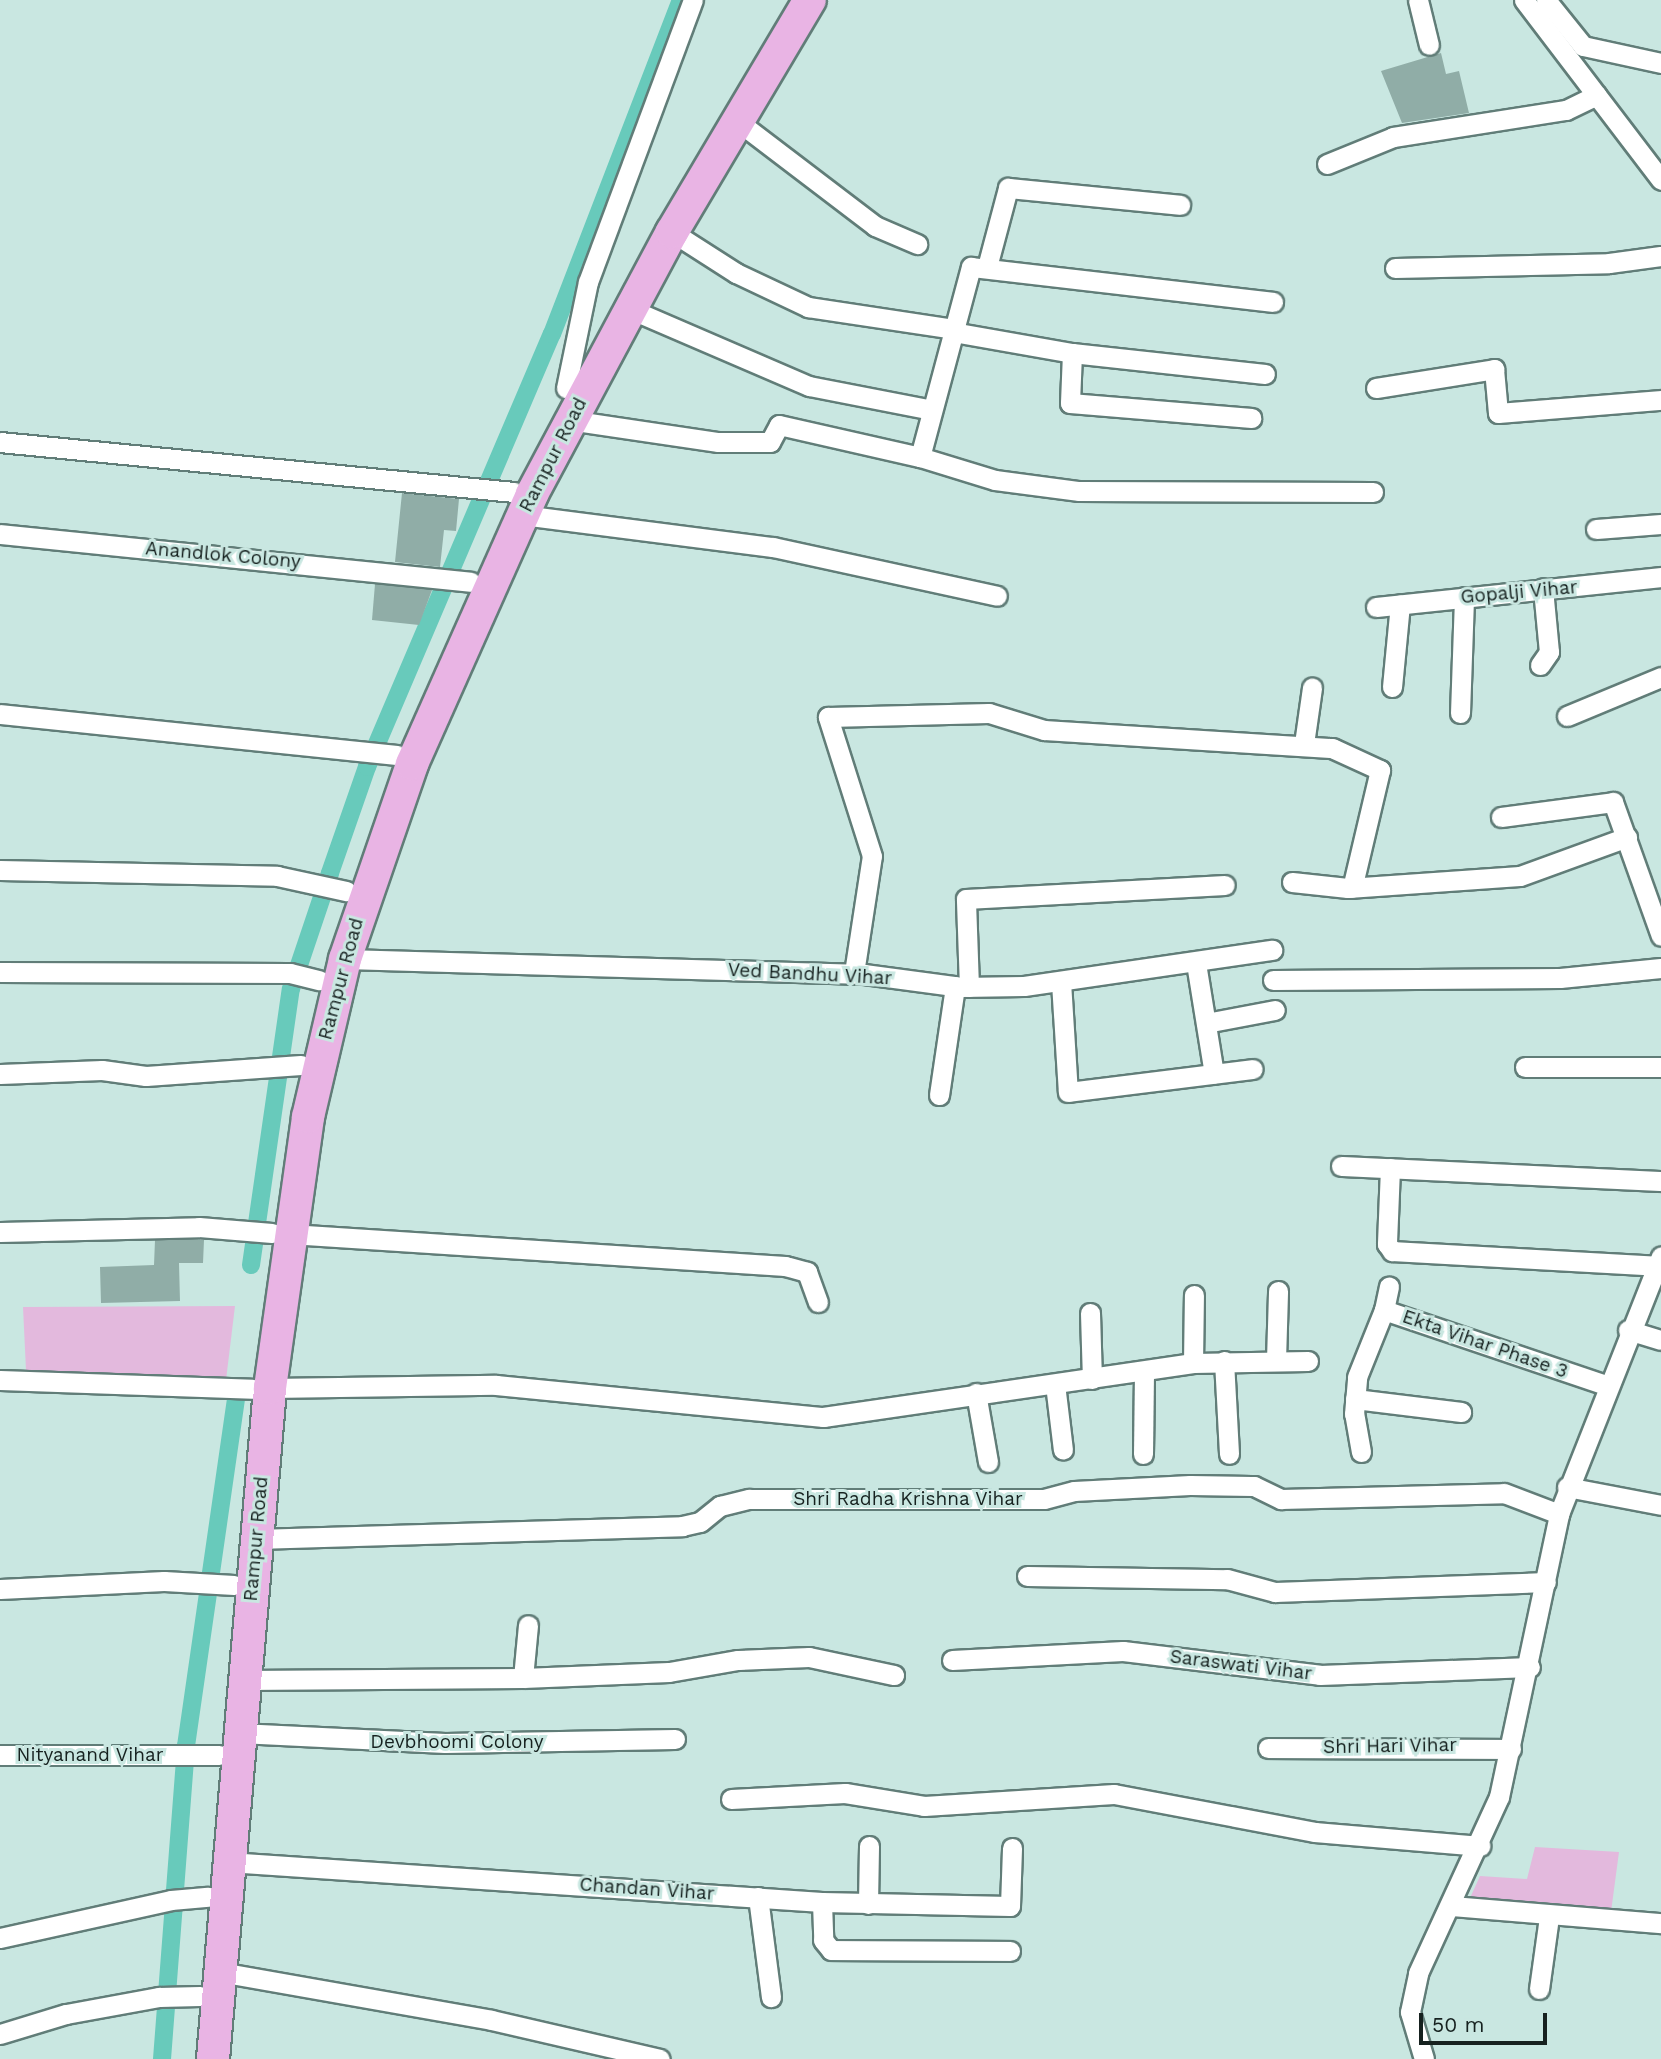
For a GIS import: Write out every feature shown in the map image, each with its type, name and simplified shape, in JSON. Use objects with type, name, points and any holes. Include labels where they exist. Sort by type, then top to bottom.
[{"type":"main road","points":[[268,1233],[287,1066],[303,976],[380,754],[456,579],[787,0]]},
{"type":"main road","name":"Rampur Road","points":[[213,2059],[228,1862],[207,1749],[244,1680],[256,1539],[268,1233],[317,1069],[345,958],[504,494],[569,420],[736,120],[810,0]]},
{"type":"main road","points":[[195,2059],[178,1997],[207,1749],[217,1584],[261,1388]]},
{"type":"street","points":[[566,388],[588,282],[693,0]]},
{"type":"street","points":[[1418,0],[1429,45]]},
{"type":"street","points":[[1524,0],[1661,180]]},
{"type":"street","points":[[1546,0],[1583,46],[1661,63]]},
{"type":"street","points":[[1327,164],[1393,137],[1566,110],[1597,95]]},
{"type":"street","points":[[736,120],[875,226],[917,244]]},
{"type":"street","points":[[987,267],[1008,188],[1180,205]]},
{"type":"street","points":[[672,232],[736,273],[808,307],[953,330],[1072,353],[1265,374]]},
{"type":"street","points":[[1395,268],[1609,263],[1661,256]]},
{"type":"street","points":[[920,457],[969,271],[987,267],[1273,302]]},
{"type":"street","points":[[630,309],[809,386],[932,410]]},
{"type":"street","points":[[1072,353],[1070,403],[1251,418]]},
{"type":"street","points":[[1376,388],[1494,369],[1498,414],[1661,400]]},
{"type":"street","points":[[569,420],[718,442],[769,442],[779,425],[920,457],[995,480],[1079,491],[1373,492]]},
{"type":"street","points":[[0,442],[504,494],[774,547],[997,596]]},
{"type":"street","points":[[1596,529],[1661,524]]},
{"type":"street","name":"Anandlok Colony","points":[[0,534],[456,579]]},
{"type":"street","name":"Gopalji Vihar","points":[[1376,607],[1661,577]]},
{"type":"street","points":[[1540,665],[1549,652],[1543,588]]},
{"type":"street","points":[[1460,713],[1464,597]]},
{"type":"street","points":[[1392,687],[1400,604]]},
{"type":"street","points":[[1567,716],[1661,677]]},
{"type":"street","points":[[1304,744],[1312,688]]},
{"type":"street","points":[[855,973],[872,856],[828,718],[989,713],[1044,730],[1304,744],[1332,748],[1380,768],[1352,888]]},
{"type":"street","points":[[0,715],[380,754]]},
{"type":"street","points":[[1501,817],[1613,802],[1628,837],[1661,936]]},
{"type":"street","points":[[1292,882],[1352,888],[1520,876],[1628,837]]},
{"type":"street","points":[[0,870],[277,876],[334,886]]},
{"type":"street","points":[[939,1094],[962,986],[966,899],[1226,886]]},
{"type":"street","name":"Ved Bandhu Vihar","points":[[345,958],[855,973],[962,986],[1060,982],[1272,950]]},
{"type":"street","points":[[1196,963],[1214,1074]]},
{"type":"street","points":[[1273,980],[1560,978],[1661,968]]},
{"type":"street","points":[[0,972],[303,976]]},
{"type":"street","points":[[1060,982],[1065,1090],[1254,1069]]},
{"type":"street","points":[[1206,1023],[1275,1010]]},
{"type":"street","points":[[0,1074],[102,1070],[146,1076],[287,1066]]},
{"type":"street","points":[[1525,1068],[1661,1067]]},
{"type":"street","points":[[1341,1166],[1661,1181]]},
{"type":"street","points":[[1390,1168],[1387,1244],[1392,1251],[1659,1262],[1628,1330],[1567,1487],[1559,1514],[1530,1667],[1511,1749],[1480,1846],[1418,1973],[1410,2012],[1424,2059]]},
{"type":"street","points":[[0,1233],[268,1233],[785,1266],[807,1272],[818,1302]]},
{"type":"street","points":[[1384,1310],[1389,1287]]},
{"type":"street","points":[[1276,1360],[1278,1291]]},
{"type":"street","points":[[1194,1295],[1194,1363]]},
{"type":"street","name":"Ekta Vihar Phase 3","points":[[1361,1452],[1355,1399],[1357,1377],[1384,1310],[1606,1385]]},
{"type":"street","points":[[1090,1313],[1092,1379]]},
{"type":"street","points":[[1628,1330],[1661,1340]]},
{"type":"street","points":[[0,1380],[261,1388],[496,1385],[823,1417],[1194,1363],[1224,1360],[1308,1361]]},
{"type":"street","points":[[1224,1360],[1229,1454]]},
{"type":"street","points":[[1143,1454],[1144,1371]]},
{"type":"street","points":[[1055,1384],[1063,1450]]},
{"type":"street","points":[[976,1393],[988,1462]]},
{"type":"street","points":[[1355,1399],[1461,1412]]},
{"type":"street","name":"Shri Radha Krishna Vihar","points":[[256,1539],[682,1526],[700,1522],[720,1506],[749,1499],[1044,1499],[1074,1491],[1190,1485],[1254,1486],[1281,1499],[1504,1493],[1559,1514]]},
{"type":"street","points":[[1567,1487],[1661,1505]]},
{"type":"street","points":[[1027,1576],[1227,1578],[1275,1592],[1546,1582]]},
{"type":"street","points":[[0,1589],[217,1584]]},
{"type":"street","points":[[523,1678],[528,1625]]},
{"type":"street","name":"Saraswati Vihar","points":[[952,1660],[1123,1651],[1320,1675],[1530,1667]]},
{"type":"street","points":[[244,1680],[523,1678],[669,1671],[809,1657],[894,1675]]},
{"type":"street","name":"Devbhoomi Colony","points":[[207,1749],[675,1739]]},
{"type":"street","name":"Shri Hari Vihar","points":[[1268,1748],[1511,1749]]},
{"type":"street","name":"Nityanand Vihar","points":[[0,1755],[207,1749]]},
{"type":"street","points":[[732,1798],[845,1793],[925,1806],[1114,1794],[1315,1832],[1480,1846]]},
{"type":"street","points":[[868,1904],[869,1846]]},
{"type":"street","name":"Chandan Vihar","points":[[228,1862],[822,1902],[1010,1906],[1012,1848]]},
{"type":"street","points":[[758,1897],[771,1997]]},
{"type":"street","points":[[0,1938],[189,1898]]},
{"type":"street","points":[[822,1902],[822,1940],[831,1950],[1010,1951]]},
{"type":"street","points":[[1452,1906],[1549,1917],[1661,1923]]},
{"type":"street","points":[[1539,1989],[1549,1917]]},
{"type":"street","points":[[220,1972],[491,2020],[660,2059]]},
{"type":"street","points":[[0,2034],[66,2014],[178,1997]]},
{"type":"shaded area","points":[[235,1306],[226,1380],[26,1370],[23,1307]]},
{"type":"shaded area","points":[[1535,1847],[1619,1852],[1611,1912],[1470,1898],[1480,1876],[1527,1879]]},
{"type":"building","points":[[1441,53],[1446,74],[1459,71],[1469,113],[1402,123],[1381,71]]},
{"type":"building","points":[[402,493],[459,499],[456,531],[444,530],[440,567],[395,562]]},
{"type":"building","points":[[375,584],[432,590],[419,625],[372,620]]},
{"type":"building","points":[[155,1240],[204,1240],[203,1263],[179,1263],[180,1301],[101,1303],[100,1267],[154,1265]]},
{"type":"waterway","points":[[251,1265],[291,989],[330,873],[367,767],[552,334],[681,0]]},
{"type":"waterway","points":[[162,2059],[186,1746],[236,1399]]}]
